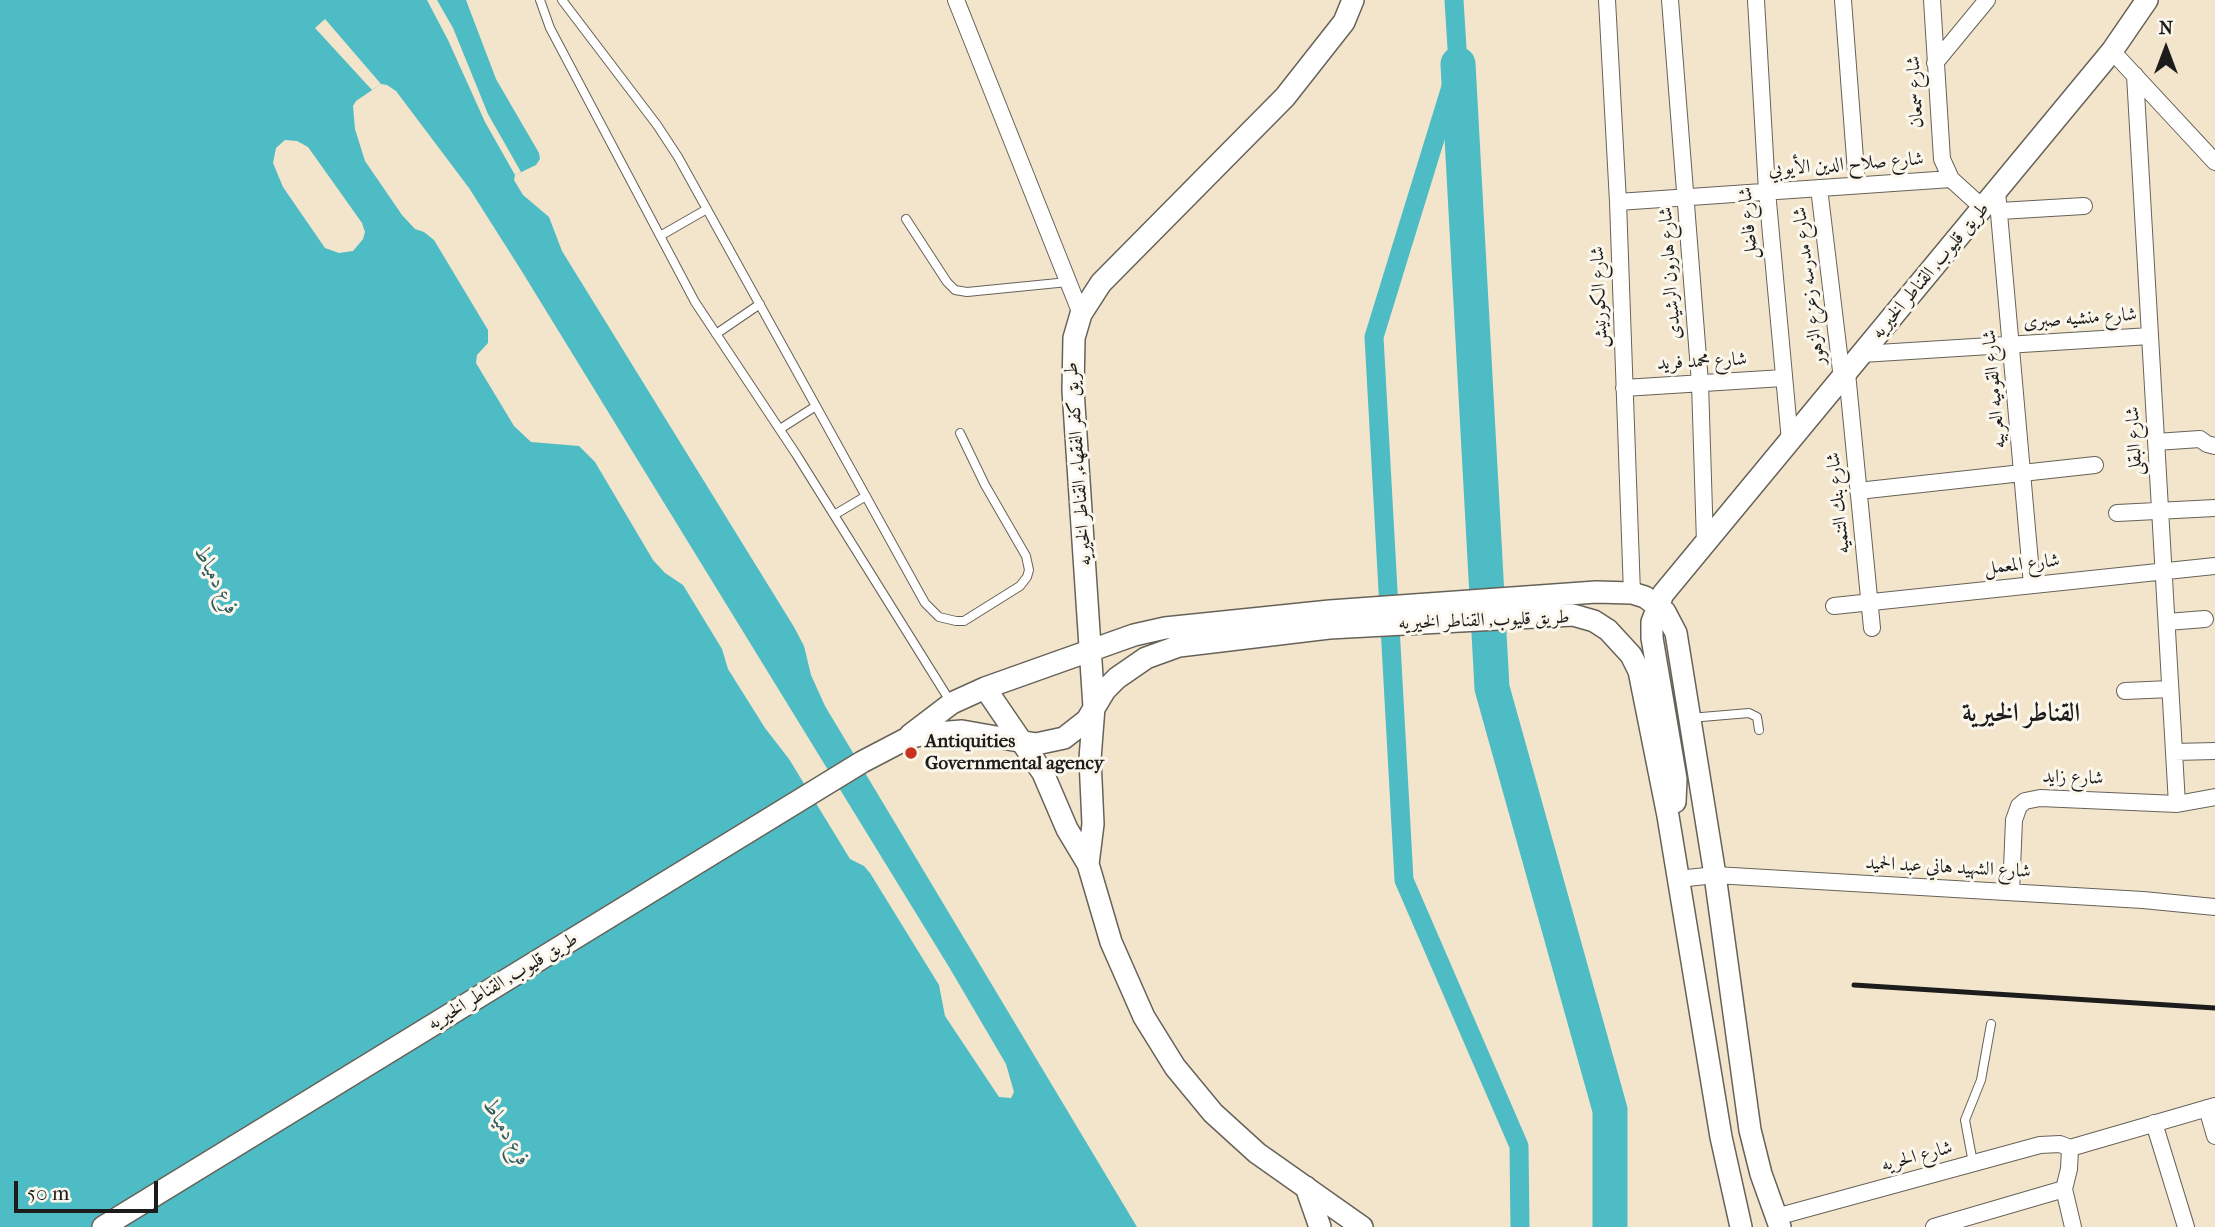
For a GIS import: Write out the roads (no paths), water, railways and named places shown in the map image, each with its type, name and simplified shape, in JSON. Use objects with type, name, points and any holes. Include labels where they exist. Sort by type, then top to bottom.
[{"type":"main road","name":"طريق كفر الفقهاء, القناطر الخيريه","points":[[1088,864],[1093,824],[1090,758],[1094,707],[1071,364],[1074,338],[1081,314],[1101,284],[1284,97],[1345,22],[1353,0]]},
{"type":"main road","name":"طريق قليوب, القناطر الخيريه","points":[[103,1227],[862,762],[906,739],[924,734],[962,731],[1036,744],[1064,738],[1082,725],[1105,690],[1131,667],[1162,651],[1196,643],[1329,620],[1596,592],[1632,593],[1657,604],[1862,354],[1994,203],[2112,51],[2147,0]]},
{"type":"main road","points":[[1657,604],[1671,621],[1676,633],[1715,875],[1752,1141],[1760,1174],[1778,1222]]},
{"type":"main road","points":[[1657,604],[1652,622],[1652,638],[1677,789],[1668,816]]},
{"type":"main road","name":"طريق قليوب, القناطر الخيريه","points":[[906,739],[923,723],[952,704],[985,688],[1134,635],[1181,625],[1573,615],[1594,621],[1608,630],[1631,655],[1639,671],[1668,816],[1721,1137],[1741,1227]]},
{"type":"main road","name":"طريق كفر الفقهاء, القناطر الخيريه","points":[[985,688],[1044,774],[1067,829],[1088,864],[1111,942],[1144,1017],[1175,1068],[1213,1113],[1257,1153],[1362,1227]]},
{"type":"main road","points":[[1306,1187],[1320,1227]]},
{"type":"street","points":[[956,0],[1081,314]]},
{"type":"street","name":"شارع الكورنيش","points":[[1607,0],[1618,202],[1632,593]]},
{"type":"street","name":"شارع هارون الرشيدى","points":[[1670,0],[1700,383],[1706,543]]},
{"type":"street","name":"شارع فاضل","points":[[1756,0],[1767,191],[1790,441]]},
{"type":"street","points":[[1843,0],[1857,186]]},
{"type":"street","name":"شارع سمعان","points":[[1932,0],[1940,150],[1945,168],[1951,179],[1994,203]]},
{"type":"street","points":[[1935,63],[1987,0]]},
{"type":"street","points":[[2112,51],[2215,162]]},
{"type":"street","name":"شارع البقلى","points":[[2135,75],[2177,804]]},
{"type":"street","name":"شارع صلاح الدين الأيوبي","points":[[1618,202],[1951,179]]},
{"type":"street","name":"شارع مدرسه زعزع الزهور","points":[[1819,188],[1844,376]]},
{"type":"street","points":[[1994,203],[2084,206]]},
{"type":"street","name":"شارع القوميه العربيه","points":[[1994,203],[2012,345],[2032,585]]},
{"type":"street","name":"شارع منشيه صبرى","points":[[1862,354],[2150,336]]},
{"type":"street","name":"شارع بنك التنميه","points":[[1844,376],[1872,628]]},
{"type":"street","name":"شارع محمد فريد","points":[[1624,388],[1783,378]]},
{"type":"street","points":[[2156,442],[2200,439],[2215,446]]},
{"type":"street","points":[[1858,491],[2095,465]]},
{"type":"street","points":[[2117,513],[2215,508]]},
{"type":"street","name":"شارع المعمل","points":[[1834,606],[2215,566]]},
{"type":"street","points":[[2166,622],[2205,620]]},
{"type":"street","points":[[2125,691],[2170,688]]},
{"type":"street","points":[[2174,752],[2215,751]]},
{"type":"street","name":"شارع زايد","points":[[2011,892],[2014,820],[2019,806],[2025,800],[2040,798],[2177,804],[2215,797]]},
{"type":"street","name":"شارع الشهيد هاني عبد الحميد","points":[[1678,879],[1715,875],[2215,907]]},
{"type":"street","points":[[2211,1107],[2215,1136]]},
{"type":"street","name":"شارع الحريه","points":[[1778,1222],[1972,1163],[2040,1145],[2060,1144],[2070,1148],[2211,1107]]},
{"type":"street","points":[[2154,1123],[2186,1227]]},
{"type":"street","points":[[2070,1148],[2064,1189],[2073,1227]]},
{"type":"street","points":[[1934,1227],[1979,1221],[2064,1189]]},
{"type":"lane","points":[[540,0],[550,28],[695,302],[834,515],[952,704]]},
{"type":"lane","points":[[562,0],[657,125],[707,209],[931,611],[939,617],[956,621],[964,621],[987,609],[1024,582],[1029,570],[1029,563],[985,485],[960,433]]},
{"type":"lane","points":[[660,236],[707,209]]},
{"type":"lane","points":[[906,219],[955,290],[967,292],[1068,282]]},
{"type":"lane","points":[[716,334],[760,304]]},
{"type":"lane","points":[[779,429],[816,406]]},
{"type":"lane","points":[[834,515],[866,496]]},
{"type":"lane","points":[[1690,718],[1749,713],[1757,716],[1759,730]]},
{"type":"lane","points":[[1972,1163],[1965,1120],[1981,1080],[1991,1024]]},
{"type":"water","name":"فرع دمياط","points":[[0,0],[466,0],[496,79],[539,153],[540,159],[536,165],[515,175],[514,180],[523,195],[549,217],[562,251],[794,627],[804,646],[811,675],[825,706],[1137,1227],[0,1227]],"holes":[[[381,84],[396,91],[469,188],[521,270],[949,967],[1006,1064],[1014,1092],[1011,1098],[999,1097],[945,1016],[939,985],[870,873],[864,866],[850,859],[789,759],[765,728],[728,669],[722,649],[683,585],[665,573],[653,560],[595,462],[579,446],[531,442],[514,426],[476,363],[477,355],[488,343],[488,330],[434,240],[415,229],[402,215],[365,161],[355,129],[353,106]],[[285,140],[297,141],[308,147],[362,223],[365,232],[363,239],[353,251],[339,253],[325,248],[283,187],[273,163],[276,148]]]},
{"type":"waterway","points":[[1454,0],[1458,64],[1374,337],[1404,880],[1519,1146],[1520,1227]]},
{"type":"waterway","points":[[1458,64],[1492,688],[1610,1110],[1610,1227]]},
{"type":"railway","points":[[1854,985],[2215,1008]]},
{"type":"place","name":"Antiquities Governmental agency","points":[[911,753]]},
{"type":"district","name":"القناطر الخيرية","points":[[2021,715]]}]
